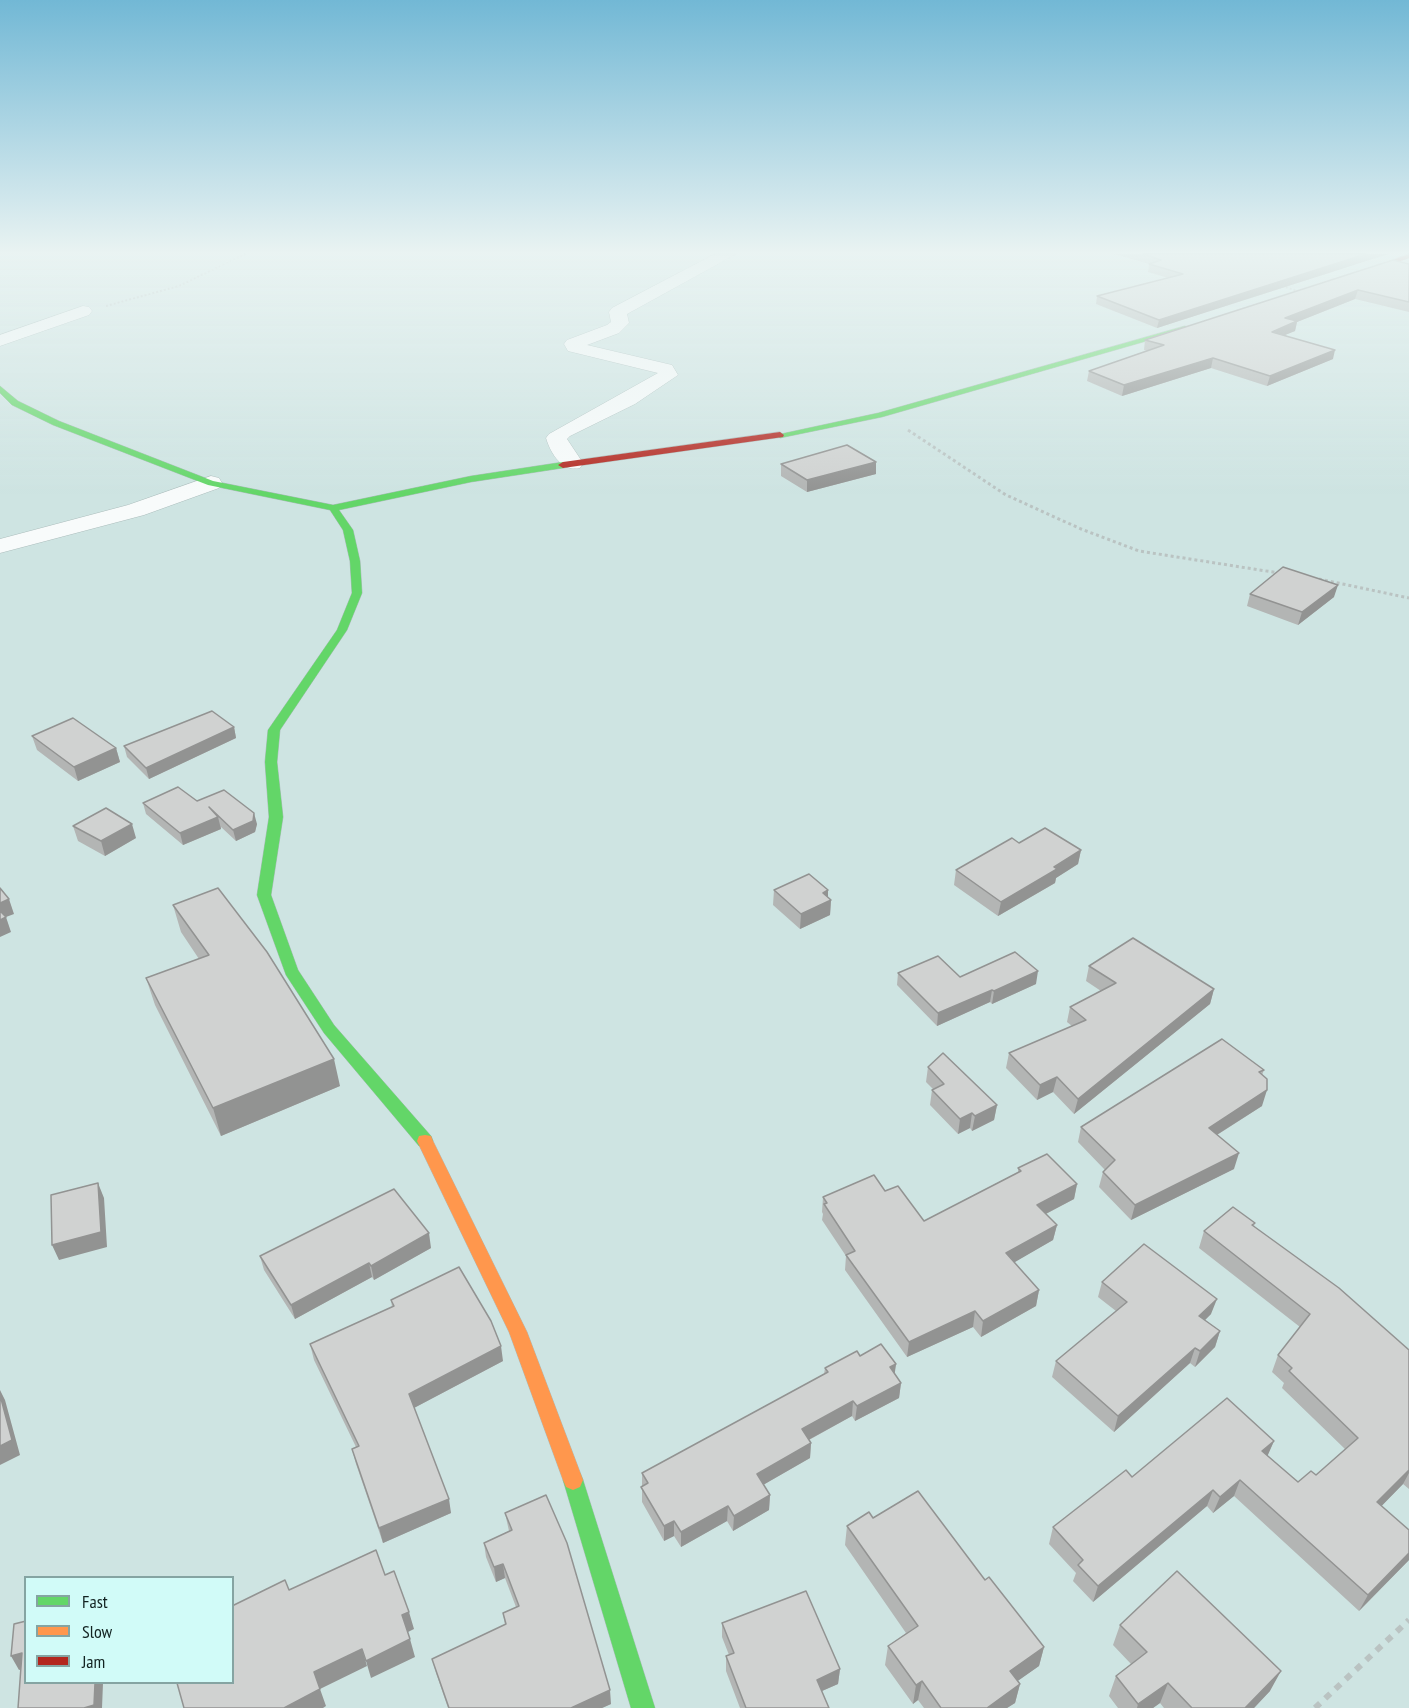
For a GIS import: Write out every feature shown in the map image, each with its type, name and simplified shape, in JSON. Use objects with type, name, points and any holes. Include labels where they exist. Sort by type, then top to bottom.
[{"type":"street","points":[[0,341],[20,334]]},
{"type":"street","points":[[572,463],[558,447],[556,438],[563,432],[628,400],[669,375],[666,369],[574,347],[573,344],[599,334]]},
{"type":"street","points":[[0,388],[15,403],[56,423],[211,483],[333,508],[471,479],[572,463],[755,440],[879,415],[1166,334]]},
{"type":"street","points":[[0,546],[136,510],[211,483]]},
{"type":"street","points":[[333,508],[348,530],[355,561],[357,593],[342,630],[274,730],[271,762],[276,817],[264,895],[291,970],[323,1019],[427,1143],[518,1332],[572,1476],[643,1708]]},
{"type":"path","points":[[879,415],[922,438],[1006,495],[1081,529],[1138,550],[1284,574]]},
{"type":"path","points":[[1316,579],[1409,598]]},
{"type":"path","points":[[1315,1708],[1409,1620]]},
{"type":"building","points":[[1165,334],[1278,334],[1335,350],[1270,376],[1213,358],[1124,385],[1089,371],[1164,345],[1145,340]]},
{"type":"building","points":[[847,445],[876,462],[807,480],[781,464]]},
{"type":"building","points":[[1283,567],[1338,585],[1302,612],[1250,594]]},
{"type":"building","points":[[212,711],[234,727],[146,768],[124,746]]},
{"type":"building","points":[[73,718],[116,748],[74,767],[32,736]]},
{"type":"building","points":[[178,787],[197,801],[224,790],[254,813],[253,821],[233,830],[209,807],[218,817],[180,833],[143,803]]},
{"type":"building","points":[[106,808],[132,824],[101,841],[73,826]]},
{"type":"building","points":[[1045,828],[1081,850],[1054,867],[1057,869],[1001,902],[956,870],[1012,838],[1019,843]]},
{"type":"building","points":[[809,874],[828,890],[823,893],[831,900],[801,914],[774,890]]},
{"type":"building","points":[[0,888],[9,899],[0,903]]},
{"type":"building","points":[[218,888],[267,952],[334,1059],[213,1108],[146,978],[209,955],[173,905]]},
{"type":"building","points":[[0,911],[6,917],[0,920]]},
{"type":"building","points":[[1133,938],[1214,989],[1078,1099],[1057,1077],[1040,1085],[1009,1053],[1086,1020],[1070,1007],[1116,983],[1089,966]]},
{"type":"building","points":[[1015,952],[1038,971],[938,1013],[898,973],[938,956],[960,977]]},
{"type":"building","points":[[1222,1039],[1264,1070],[1259,1072],[1267,1079],[1267,1090],[1209,1128],[1239,1153],[1135,1205],[1103,1172],[1115,1160],[1081,1127]]},
{"type":"building","points":[[943,1053],[997,1105],[975,1116],[972,1113],[960,1119],[932,1090],[944,1084],[928,1067]]},
{"type":"building","points":[[1047,1154],[1077,1184],[1037,1205],[1057,1225],[1006,1253],[1039,1290],[983,1321],[975,1311],[909,1342],[846,1255],[855,1251],[824,1204],[827,1203],[823,1197],[874,1175],[885,1191],[898,1186],[924,1221],[1021,1171],[1018,1168]]},
{"type":"building","points":[[98,1183],[101,1232],[52,1245],[51,1195]]},
{"type":"building","points":[[394,1189],[429,1233],[371,1266],[369,1263],[291,1305],[260,1256]]},
{"type":"building","points":[[1233,1207],[1255,1223],[1252,1225],[1339,1288],[1409,1350],[1409,1470],[1377,1502],[1409,1530],[1409,1553],[1368,1595],[1240,1480],[1220,1497],[1213,1490],[1098,1586],[1078,1565],[1083,1560],[1053,1527],[1126,1470],[1132,1477],[1227,1398],[1274,1441],[1262,1451],[1298,1482],[1311,1471],[1316,1475],[1358,1438],[1289,1371],[1292,1368],[1278,1355],[1310,1314],[1204,1231]]},
{"type":"building","points":[[1144,1244],[1217,1299],[1199,1316],[1220,1331],[1200,1351],[1195,1348],[1118,1416],[1056,1361],[1127,1302],[1102,1282]]},
{"type":"building","points":[[459,1267],[491,1321],[501,1346],[409,1394],[449,1499],[379,1528],[352,1449],[359,1446],[310,1344],[394,1306],[391,1300]]},
{"type":"building","points":[[881,1344],[896,1364],[890,1367],[901,1383],[857,1406],[853,1401],[802,1429],[811,1443],[757,1474],[770,1495],[734,1516],[728,1506],[681,1532],[674,1521],[664,1526],[641,1487],[648,1483],[642,1473],[828,1372],[825,1368],[857,1351],[860,1356]]},
{"type":"building","points":[[0,1395],[12,1440],[0,1446]]},
{"type":"building","points":[[918,1491],[985,1580],[989,1577],[1044,1647],[1010,1671],[1020,1684],[987,1708],[941,1708],[922,1681],[916,1685],[888,1646],[918,1626],[847,1526],[869,1512],[873,1518]]},
{"type":"building","points":[[546,1495],[567,1543],[610,1690],[571,1708],[449,1708],[432,1659],[506,1624],[503,1613],[519,1606],[503,1564],[494,1567],[484,1543],[512,1530],[505,1513]]},
{"type":"building","points":[[376,1550],[385,1575],[394,1571],[409,1612],[402,1615],[410,1639],[366,1661],[362,1649],[314,1672],[320,1689],[284,1708],[184,1708],[177,1684],[234,1684],[234,1605],[285,1580],[289,1590]]},
{"type":"building","points":[[1177,1571],[1281,1671],[1245,1708],[1192,1708],[1168,1683],[1138,1704],[1116,1676],[1147,1652],[1120,1625]]},
{"type":"building","points":[[806,1591],[840,1669],[817,1680],[829,1708],[746,1708],[726,1656],[734,1653],[722,1623]]},
{"type":"building","points":[[24,1622],[24,1684],[95,1684],[94,1705],[84,1708],[18,1708],[22,1653],[11,1656],[14,1624]]},
{"type":"traffic: fast","points":[[780,435],[879,415],[1168,334]]},
{"type":"traffic: fast","points":[[0,388],[15,403],[56,423],[211,483],[333,508],[471,479],[563,465]]},
{"type":"traffic: fast","points":[[333,508],[348,530],[355,561],[357,593],[342,630],[274,730],[271,762],[276,817],[264,895],[291,971],[329,1029],[425,1141]]},
{"type":"traffic: fast","points":[[573,1480],[643,1708]]},
{"type":"traffic: slow","points":[[425,1141],[518,1332],[573,1480]]},
{"type":"traffic: jam","points":[[563,465],[780,435]]}]
